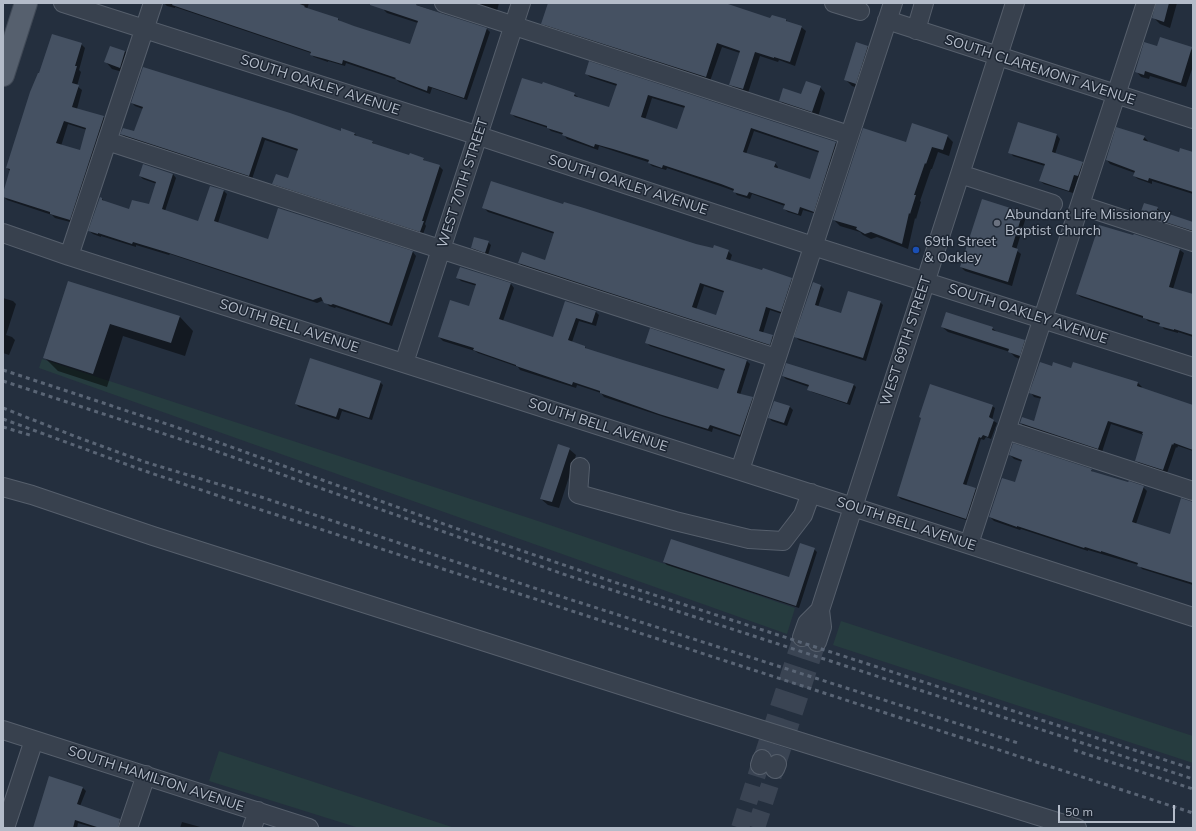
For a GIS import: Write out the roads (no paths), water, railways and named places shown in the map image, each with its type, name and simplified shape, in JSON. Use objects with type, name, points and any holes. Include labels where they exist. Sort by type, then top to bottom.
[{"type":"main road","points":[[3,75],[26,3]]},
{"type":"street","name":"SOUTH OAKLEY AVENUE","points":[[63,3],[479,136],[813,246],[1193,367]]},
{"type":"street","points":[[69,256],[152,3]]},
{"type":"street","points":[[444,3],[850,135]]},
{"type":"street","name":"WEST 70TH STREET","points":[[404,363],[521,3]]},
{"type":"street","points":[[834,3],[860,11]]},
{"type":"street","points":[[740,470],[893,3]]},
{"type":"street","points":[[916,30],[924,3]]},
{"type":"street","name":"WEST 69TH STREET","points":[[810,640],[807,623],[820,610],[1015,3]]},
{"type":"street","points":[[969,544],[1146,3]]},
{"type":"street","name":"SOUTH CLAREMONT AVENUE","points":[[887,20],[1193,119]]},
{"type":"street","points":[[107,141],[776,358]]},
{"type":"street","points":[[960,174],[1053,204]]},
{"type":"street","points":[[1080,205],[1193,242]]},
{"type":"street","name":"SOUTH BELL AVENUE","points":[[3,233],[69,256],[740,470],[1193,617]]},
{"type":"street","points":[[1006,430],[1193,491]]},
{"type":"street","points":[[580,467],[578,494],[675,521],[749,539],[784,541],[803,515],[811,493]]},
{"type":"street","points":[[3,486],[153,536],[692,708],[1077,828]]},
{"type":"street","name":"SOUTH HAMILTON AVENUE","points":[[3,730],[309,828]]},
{"type":"street","points":[[4,828],[34,740]]},
{"type":"street","points":[[128,828],[146,775]]},
{"type":"street","points":[[252,828],[258,811]]},
{"type":"tunnel","points":[[762,759],[802,637]]},
{"type":"tunnel","points":[[777,764],[817,642]]},
{"type":"tunnel","points":[[740,828],[760,765]]},
{"type":"tunnel","points":[[756,828],[775,769]]},
{"type":"railway","points":[[3,370],[176,427],[455,528],[611,581],[1193,769]]},
{"type":"railway","points":[[3,381],[207,448],[563,574],[1193,779]]},
{"type":"railway","points":[[3,408],[145,462],[261,497],[525,585],[1018,743]]},
{"type":"railway","points":[[3,419],[142,470],[240,503],[1193,813]]},
{"type":"railway","points":[[3,427],[33,436]]},
{"type":"railway","points":[[1074,750],[1193,789]]},
{"type":"place","name":"Abundant Life Missionary Baptist Church","points":[[997,223]]},
{"type":"place","name":"69th Street & Oakley","points":[[916,250]]}]
